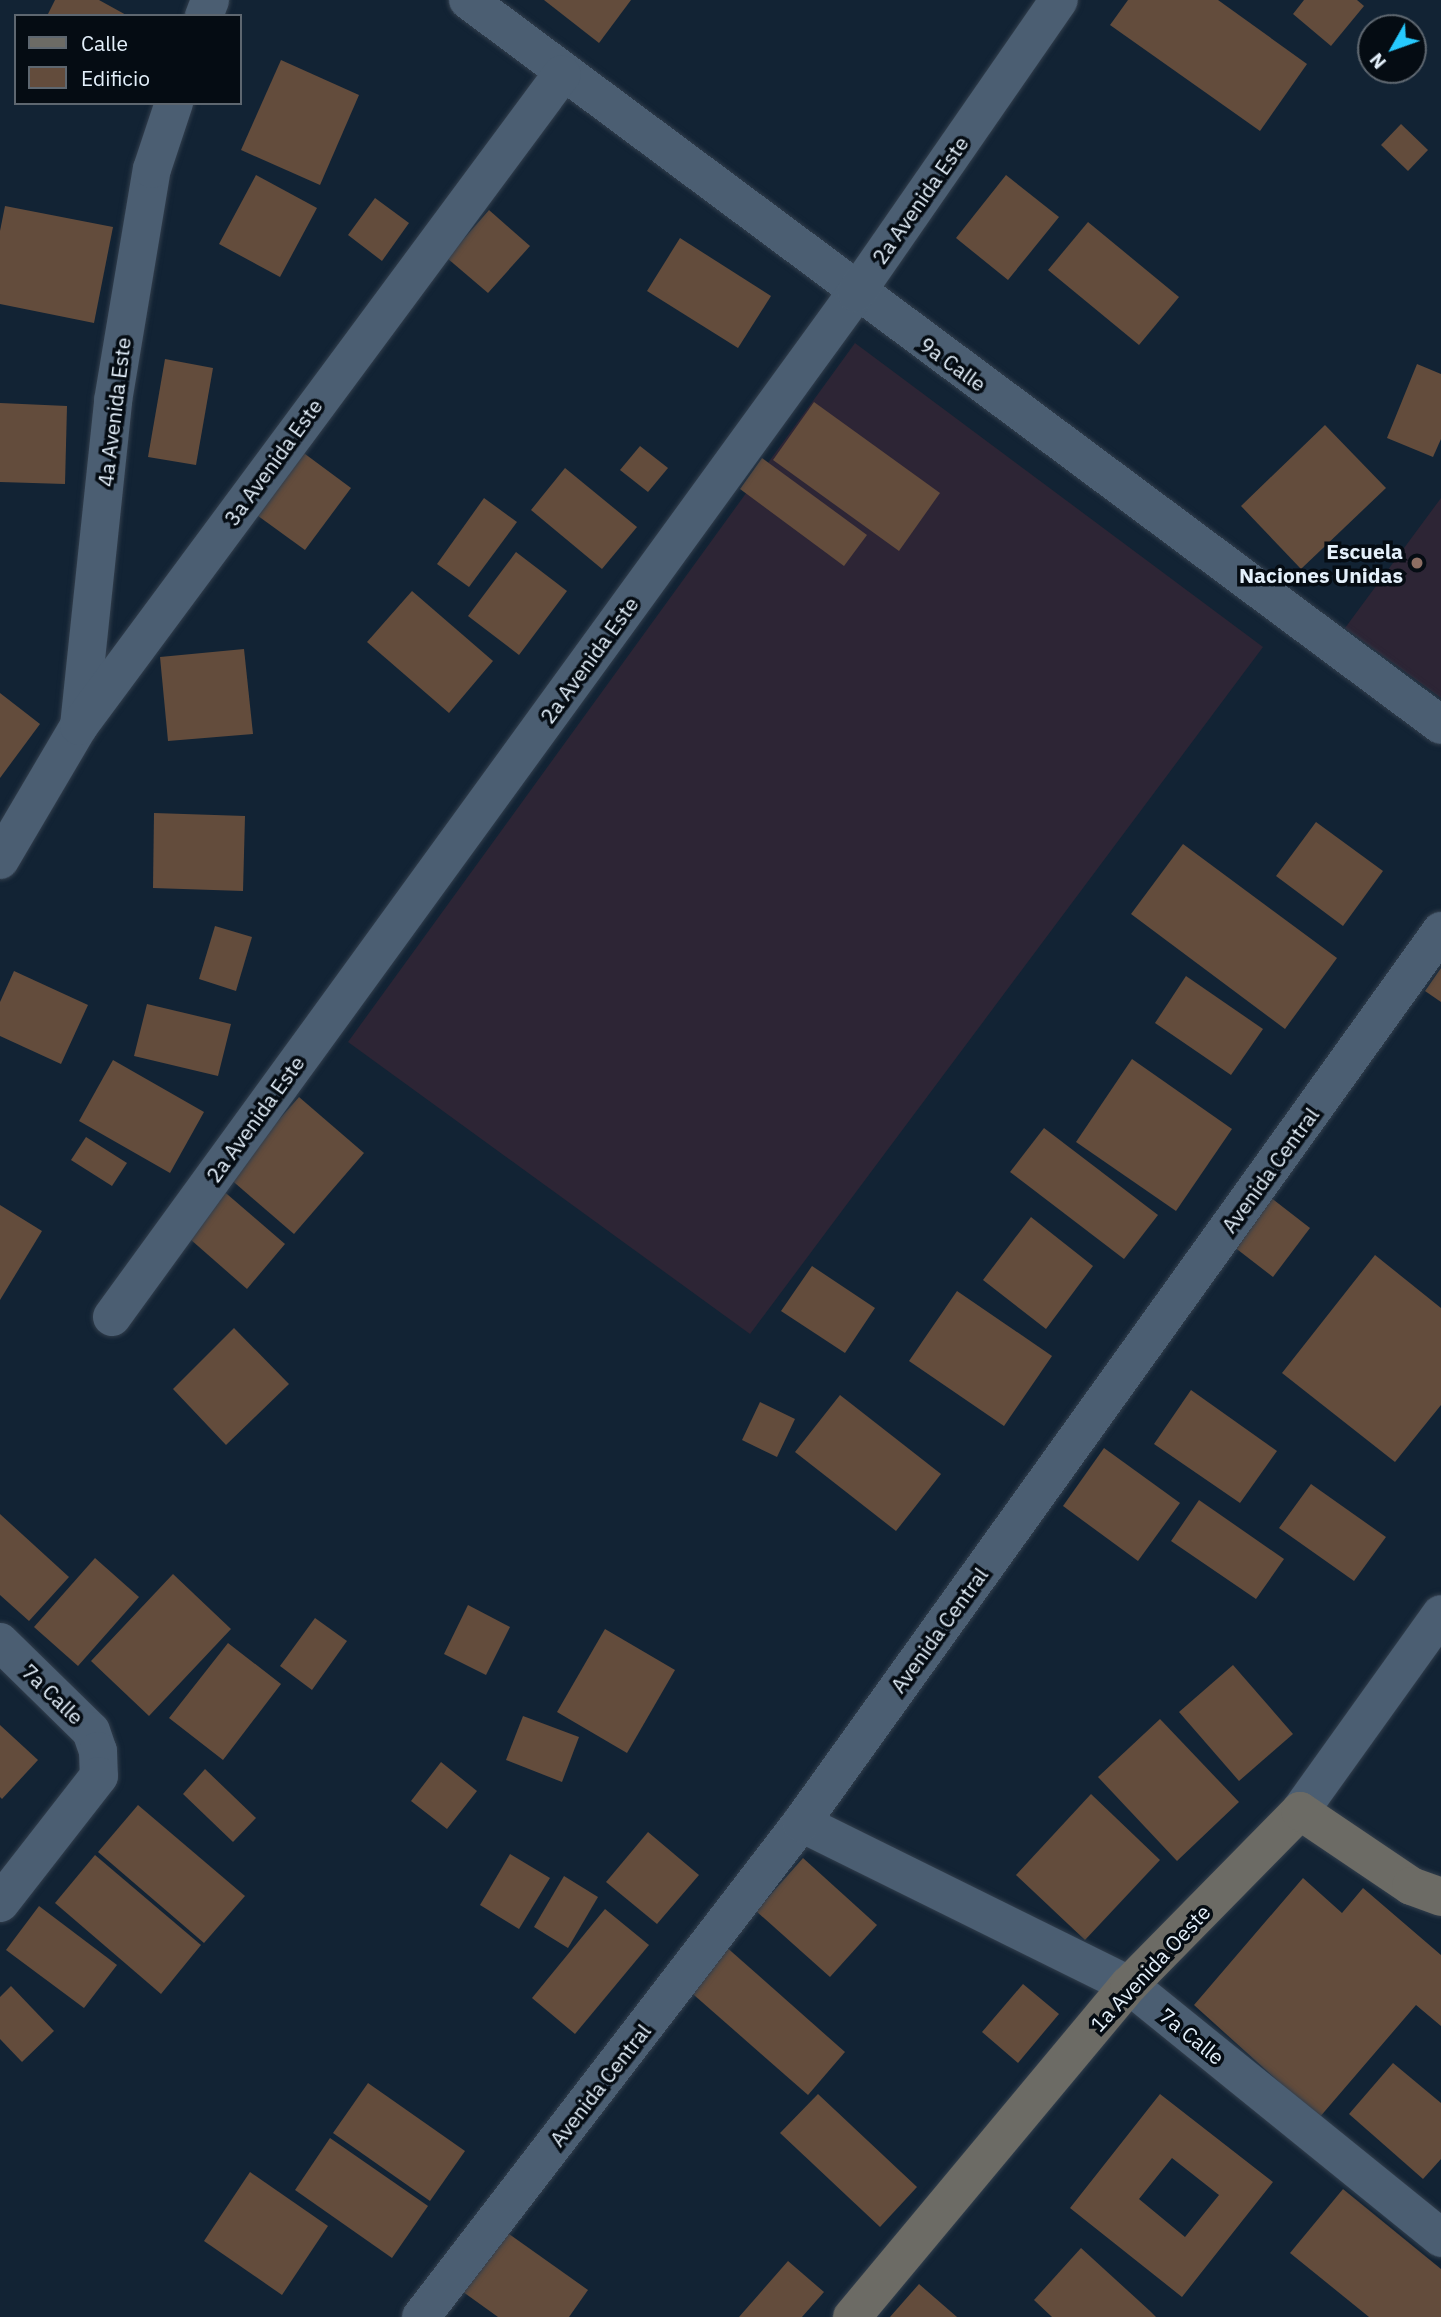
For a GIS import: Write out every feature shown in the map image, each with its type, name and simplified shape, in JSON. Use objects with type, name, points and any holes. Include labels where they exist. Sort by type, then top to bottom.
[{"type":"street","name":"9a Calle","points":[[468,0],[562,74],[1441,725]]},
{"type":"street","name":"2a Avenida Este","points":[[112,1317],[856,293],[1059,0]]},
{"type":"street","name":"3a Avenida Este","points":[[0,860],[79,726],[562,74]]},
{"type":"street","name":"4a Avenida Este","points":[[79,726],[113,401],[152,169],[173,105]]},
{"type":"street","name":"Avenida Central","points":[[421,2317],[801,1823],[1441,932]]},
{"type":"street","name":"1a Avenida Oeste","points":[[852,2317],[1129,1985],[1300,1811],[1441,1614]]},
{"type":"street","name":"7a Calle","points":[[0,1643],[91,1731],[98,1751],[99,1776],[0,1903]]},
{"type":"street","points":[[1300,1811],[1411,1886],[1441,1897]]},
{"type":"street","name":"7a Calle","points":[[801,1823],[1129,1985],[1441,2238]]},
{"type":"shaded area","points":[[855,343],[1263,647],[750,1334],[348,1042]]},
{"type":"shaded area","name":"Escuela Naciones Unidas","points":[[1441,498],[1441,698],[1345,628]]},
{"type":"building","points":[[55,0],[99,0],[124,14],[48,14]]},
{"type":"building","points":[[544,0],[631,0],[599,43]]},
{"type":"building","points":[[1128,0],[1218,0],[1307,64],[1260,131],[1110,25]]},
{"type":"building","points":[[1304,0],[1357,0],[1364,6],[1331,46],[1293,14]]},
{"type":"building","points":[[281,60],[359,95],[320,185],[241,150]]},
{"type":"building","points":[[1401,124],[1428,150],[1408,171],[1381,145]]},
{"type":"building","points":[[256,175],[317,208],[280,277],[219,244]]},
{"type":"building","points":[[1006,175],[1059,217],[1008,280],[956,238]]},
{"type":"building","points":[[375,198],[409,223],[382,261],[348,235]]},
{"type":"building","points":[[5,206],[113,227],[94,323],[0,304],[0,231]]},
{"type":"building","points":[[489,210],[530,246],[488,293],[447,258]]},
{"type":"building","points":[[1088,222],[1179,297],[1139,345],[1048,270]]},
{"type":"building","points":[[680,238],[771,296],[738,348],[647,291]]},
{"type":"building","points":[[165,359],[213,368],[196,465],[148,457]]},
{"type":"building","points":[[1417,364],[1441,374],[1441,439],[1433,457],[1387,438]]},
{"type":"building","points":[[814,402],[940,493],[899,551],[773,460]]},
{"type":"building","points":[[0,403],[67,406],[65,484],[0,482]]},
{"type":"building","points":[[1325,425],[1386,488],[1301,569],[1241,506]]},
{"type":"building","points":[[640,446],[668,468],[648,492],[620,470]]},
{"type":"building","points":[[297,448],[351,488],[305,550],[250,510]]},
{"type":"building","points":[[762,458],[867,535],[844,566],[740,489]]},
{"type":"building","points":[[565,468],[637,527],[602,569],[531,510]]},
{"type":"building","points":[[484,498],[517,522],[469,587],[437,564]]},
{"type":"building","points":[[516,552],[567,591],[519,655],[468,616]]},
{"type":"building","points":[[412,591],[493,661],[449,713],[367,642]]},
{"type":"building","points":[[244,649],[253,734],[168,741],[160,657]]},
{"type":"building","points":[[0,693],[40,724],[0,778]]},
{"type":"building","points":[[154,813],[245,816],[243,891],[153,888]]},
{"type":"building","points":[[1316,822],[1383,871],[1343,926],[1276,876]]},
{"type":"building","points":[[1183,844],[1337,958],[1285,1029],[1131,914]]},
{"type":"building","points":[[215,926],[252,937],[236,991],[199,979]]},
{"type":"building","points":[[1441,968],[1441,1002],[1425,991]]},
{"type":"building","points":[[14,971],[88,1005],[61,1064],[0,1036],[0,1002]]},
{"type":"building","points":[[1186,976],[1263,1029],[1231,1075],[1155,1023]]},
{"type":"building","points":[[147,1004],[231,1024],[218,1076],[134,1056]]},
{"type":"building","points":[[1132,1059],[1232,1129],[1176,1211],[1076,1142]]},
{"type":"building","points":[[113,1060],[204,1112],[170,1173],[79,1121]]},
{"type":"building","points":[[299,1097],[364,1153],[294,1234],[228,1177]]},
{"type":"building","points":[[1044,1128],[1158,1215],[1124,1259],[1010,1172]]},
{"type":"building","points":[[86,1137],[127,1163],[112,1186],[71,1160]]},
{"type":"building","points":[[220,1188],[285,1244],[247,1289],[182,1232]]},
{"type":"building","points":[[1266,1194],[1310,1228],[1273,1277],[1229,1243]]},
{"type":"building","points":[[0,1205],[42,1231],[0,1300]]},
{"type":"building","points":[[1031,1217],[1093,1266],[1046,1329],[983,1280]]},
{"type":"building","points":[[1375,1255],[1441,1308],[1441,1405],[1395,1462],[1282,1373]]},
{"type":"building","points":[[812,1266],[875,1308],[845,1353],[781,1311]]},
{"type":"building","points":[[957,1291],[1052,1356],[1004,1426],[909,1361]]},
{"type":"building","points":[[234,1328],[289,1384],[226,1445],[173,1389]]},
{"type":"building","points":[[1191,1390],[1277,1451],[1240,1503],[1154,1444]]},
{"type":"building","points":[[840,1395],[941,1474],[896,1531],[795,1452]]},
{"type":"building","points":[[760,1402],[795,1419],[777,1457],[742,1440]]},
{"type":"building","points":[[1104,1448],[1180,1503],[1138,1561],[1063,1506]]},
{"type":"building","points":[[1311,1484],[1386,1537],[1354,1581],[1279,1528]]},
{"type":"building","points":[[1199,1500],[1284,1559],[1256,1599],[1171,1541]]},
{"type":"building","points":[[0,1514],[69,1577],[29,1621],[0,1595]]},
{"type":"building","points":[[95,1558],[139,1597],[78,1666],[34,1627]]},
{"type":"building","points":[[173,1574],[231,1629],[149,1716],[91,1661]]},
{"type":"building","points":[[468,1605],[510,1627],[486,1675],[444,1654]]},
{"type":"building","points":[[315,1618],[347,1641],[312,1690],[280,1666]]},
{"type":"building","points":[[605,1629],[675,1670],[627,1753],[557,1712]]},
{"type":"building","points":[[228,1643],[281,1684],[223,1760],[169,1718]]},
{"type":"building","points":[[1233,1665],[1293,1734],[1239,1781],[1179,1712]]},
{"type":"building","points":[[523,1716],[579,1737],[562,1782],[506,1760]]},
{"type":"building","points":[[1160,1719],[1239,1802],[1177,1861],[1098,1777]]},
{"type":"building","points":[[0,1725],[38,1760],[2,1799],[0,1797]]},
{"type":"building","points":[[441,1762],[477,1791],[447,1829],[411,1801]]},
{"type":"building","points":[[205,1769],[256,1818],[233,1842],[183,1794]]},
{"type":"building","points":[[1091,1794],[1160,1860],[1085,1940],[1016,1875]]},
{"type":"building","points":[[138,1805],[245,1896],[204,1943],[98,1852]]},
{"type":"building","points":[[648,1832],[699,1875],[657,1924],[606,1882]]},
{"type":"building","points":[[510,1854],[550,1878],[519,1929],[480,1905]]},
{"type":"building","points":[[95,1855],[201,1945],[161,1994],[55,1903]]},
{"type":"building","points":[[803,1858],[877,1925],[830,1977],[756,1911]]},
{"type":"building","points":[[564,1876],[598,1897],[568,1948],[534,1927]]},
{"type":"building","points":[[1303,1878],[1342,1913],[1363,1888],[1441,1955],[1441,2026],[1416,2005],[1319,2118],[1194,2005]]},
{"type":"building","points":[[39,1906],[117,1965],[84,2008],[6,1950]]},
{"type":"building","points":[[605,1909],[649,1945],[575,2034],[532,1998]]},
{"type":"building","points":[[724,1945],[845,2052],[808,2095],[686,1988]]},
{"type":"building","points":[[1023,1984],[1059,2014],[1018,2063],[982,2032]]},
{"type":"building","points":[[11,1986],[54,2031],[22,2062],[0,2039],[0,1997]]},
{"type":"building","points":[[1393,2063],[1441,2103],[1441,2159],[1423,2179],[1349,2114]]},
{"type":"building","points":[[368,2083],[465,2151],[430,2201],[333,2133]]},
{"type":"building","points":[[818,2094],[917,2187],[880,2227],[780,2133]]},
{"type":"building","points":[[1160,2094],[1273,2182],[1182,2297],[1070,2208]],"holes":[[[1172,2158],[1219,2195],[1185,2237],[1139,2199]]]},
{"type":"building","points":[[330,2138],[428,2206],[392,2258],[295,2190]]},
{"type":"building","points":[[250,2172],[328,2226],[282,2295],[204,2241]]},
{"type":"building","points":[[1343,2189],[1441,2269],[1441,2317],[1369,2317],[1290,2253]]},
{"type":"building","points":[[502,2229],[588,2290],[569,2317],[498,2317],[459,2289]]},
{"type":"building","points":[[1081,2248],[1156,2317],[1052,2317],[1034,2300]]},
{"type":"building","points":[[788,2261],[824,2292],[802,2317],[739,2317]]},
{"type":"building","points":[[919,2284],[957,2317],[890,2317]]},
{"type":"place","name":"Escuela Naciones Unidas","points":[[1417,563]]}]
